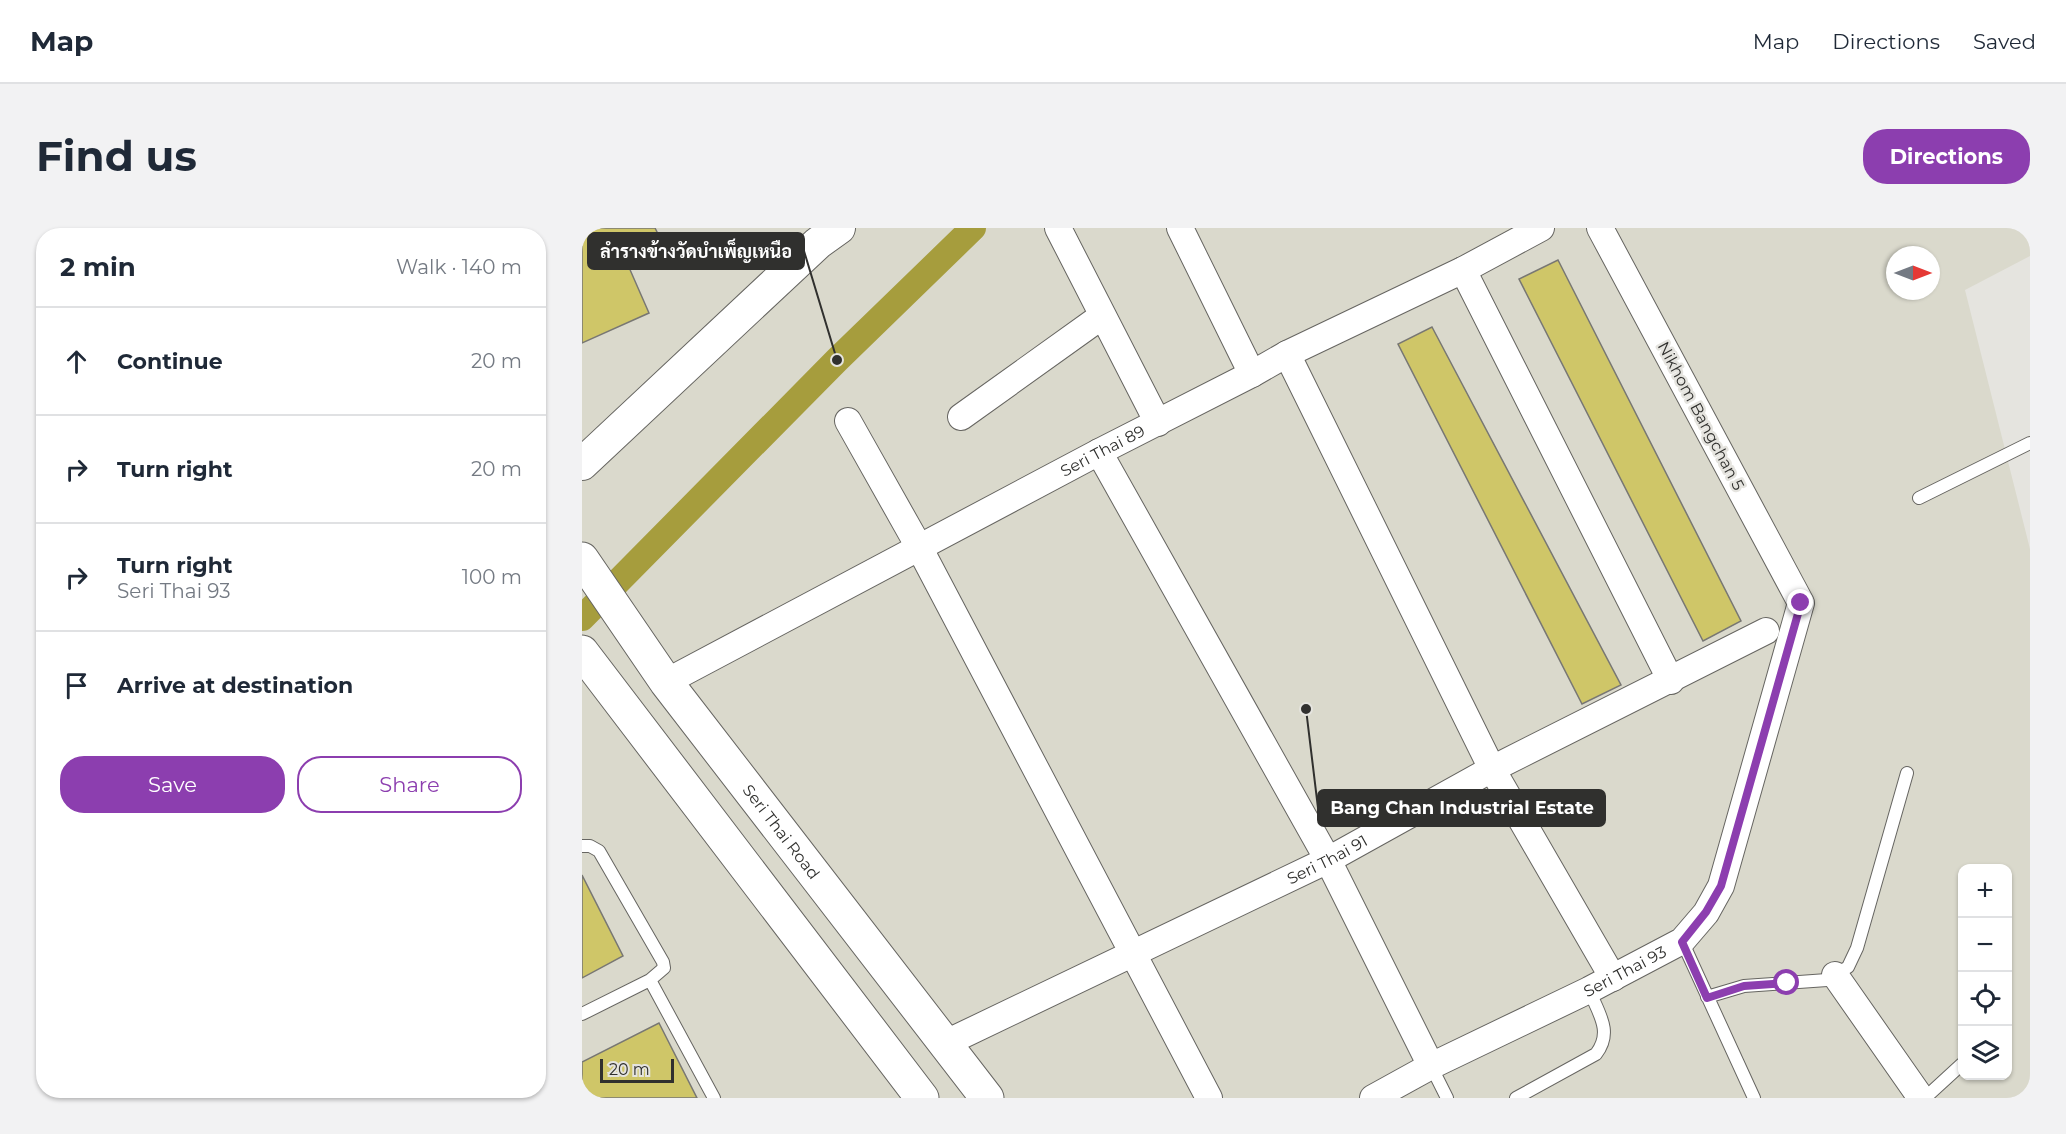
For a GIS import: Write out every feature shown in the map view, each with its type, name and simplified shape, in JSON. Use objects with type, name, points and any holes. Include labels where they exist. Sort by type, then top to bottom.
[{"type":"main road","name":"Seri Thai Road","points":[[598,584],[666,682],[987,1098]]},
{"type":"main road","points":[[582,652],[922,1098]]},
{"type":"street","points":[[582,464],[818,243],[839,228]]},
{"type":"street","points":[[1058,228],[1158,423]]},
{"type":"street","points":[[1180,228],[1252,375]]},
{"type":"street","name":"Seri Thai 89","points":[[666,682],[1099,452],[1252,375],[1287,354],[1463,270],[1540,228]]},
{"type":"street","name":"Nikhom Bangchan 5","points":[[1600,228],[1801,603]]},
{"type":"street","points":[[1463,270],[1671,681]]},
{"type":"street","points":[[961,417],[1102,316]]},
{"type":"street","points":[[1287,354],[1492,769],[1613,978]]},
{"type":"street","points":[[848,421],[919,548],[1209,1098]]},
{"type":"street","points":[[1099,452],[1328,860],[1431,1066]]},
{"type":"street","name":"Seri Thai 93","points":[[1373,1098],[1431,1066],[1589,990],[1682,942],[1706,912],[1721,886],[1801,603]]},
{"type":"street","name":"Seri Thai 91","points":[[946,1043],[1328,860],[1492,769],[1767,631]]},
{"type":"street","points":[[1835,975],[1923,1098]]},
{"type":"lane","points":[[1919,498],[2030,442]]},
{"type":"lane","points":[[1707,998],[1744,986],[1827,980],[1848,967],[1857,948],[1907,773]]},
{"type":"lane","points":[[582,846],[590,846],[599,851],[663,962],[660,973],[650,980],[582,1014]]},
{"type":"lane","points":[[1682,942],[1754,1098]]},
{"type":"lane","points":[[650,980],[714,1098]]},
{"type":"lane","points":[[1516,1098],[1596,1054],[1605,1043],[1605,1030],[1589,990]]},
{"type":"lane","points":[[1431,1066],[1447,1098]]},
{"type":"lane","points":[[1923,1098],[1958,1067]]},
{"type":"shaded area","points":[[582,228],[2030,228],[2030,256],[1965,290],[2030,549],[2030,1098],[582,1098]]},
{"type":"building","points":[[582,228],[655,228],[661,240],[624,256],[649,313],[582,343]]},
{"type":"building","points":[[1558,260],[1741,621],[1703,641],[1519,279]]},
{"type":"building","points":[[1432,327],[1621,685],[1582,704],[1398,344]]},
{"type":"building","points":[[582,875],[623,956],[582,978]]},
{"type":"building","points":[[659,1023],[697,1098],[582,1098],[582,1062]]},
{"type":"waterway","points":[[582,618],[837,360],[973,228]]},
{"type":"place","name":"ลำรางข้างวัดบำเพ็ญเหนือ","points":[[837,360]]},
{"type":"place","name":"Bang Chan Industrial Estate","points":[[1306,709]]},
{"type":"route","points":[[1787,983],[1744,986],[1707,998],[1682,942],[1706,912],[1721,886],[1801,603]]}]
